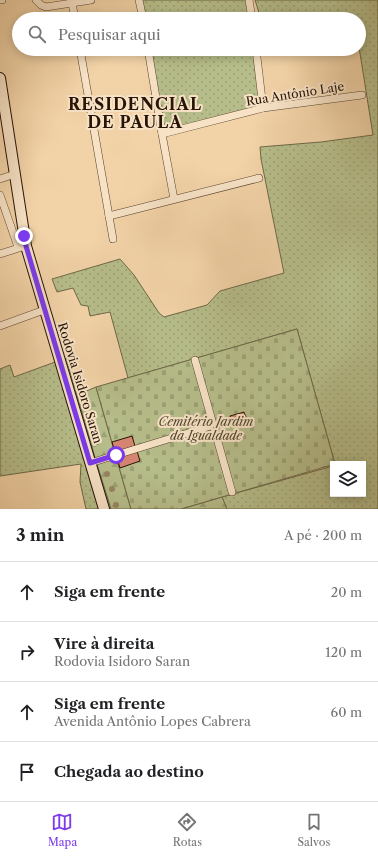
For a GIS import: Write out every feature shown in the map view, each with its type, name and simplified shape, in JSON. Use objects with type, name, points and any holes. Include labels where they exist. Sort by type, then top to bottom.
[{"type":"main road","name":"Rodovia Isidoro Saran","points":[[0,78],[15,174],[22,247],[44,310],[104,509]]},
{"type":"street","points":[[37,1],[46,6],[91,0]]},
{"type":"street","points":[[139,0],[142,12]]},
{"type":"street","points":[[249,0],[251,12]]},
{"type":"street","points":[[72,3],[74,12]]},
{"type":"street","points":[[81,56],[113,239]]},
{"type":"street","points":[[149,56],[174,199]]},
{"type":"street","points":[[257,56],[263,108]]},
{"type":"street","name":"Rua Antônio Laje","points":[[162,134],[263,108],[362,95]]},
{"type":"street","points":[[0,179],[15,174]]},
{"type":"street","points":[[109,216],[259,178]]},
{"type":"street","points":[[0,195],[22,247],[0,254]]},
{"type":"street","points":[[0,326],[44,310]]},
{"type":"street","points":[[195,360],[232,492]]},
{"type":"street","points":[[90,463],[214,425]]},
{"type":"green space","points":[[139,0],[249,0],[251,12],[142,12]]},
{"type":"green space","points":[[255,0],[378,0],[378,509],[227,509],[222,497],[330,467],[330,497],[366,497],[366,461],[334,461],[297,329],[128,378],[110,312],[90,316],[88,306],[81,305],[73,288],[57,292],[52,279],[120,259],[134,275],[159,313],[164,317],[207,305],[220,291],[284,273],[261,159],[260,147],[321,142],[373,135],[360,56],[366,56],[366,12],[259,12]]},
{"type":"green space","points":[[149,56],[257,56],[263,108],[162,134]]},
{"type":"green space","name":"Cemitério Jardim da Igualdade","points":[[297,329],[334,461],[330,461],[330,465],[181,509],[131,509],[96,387]]},
{"type":"green space","points":[[66,358],[111,509],[86,509],[80,482],[81,464],[0,476],[0,369],[10,365],[14,377]]},
{"type":"green space","points":[[96,387],[131,509],[111,509],[77,395]]},
{"type":"green space","points":[[222,497],[227,509],[181,509]]},
{"type":"building","points":[[244,412],[248,422],[233,426],[230,416]]},
{"type":"building","points":[[132,436],[135,446],[115,452],[112,442]]},
{"type":"building","points":[[137,451],[140,461],[120,468],[117,458]]},
{"type":"district","name":"RESIDENCIAL DE PAULA","points":[[135,113]]},
{"type":"route","points":[[24,236],[44,310],[90,463],[116,455]]}]
